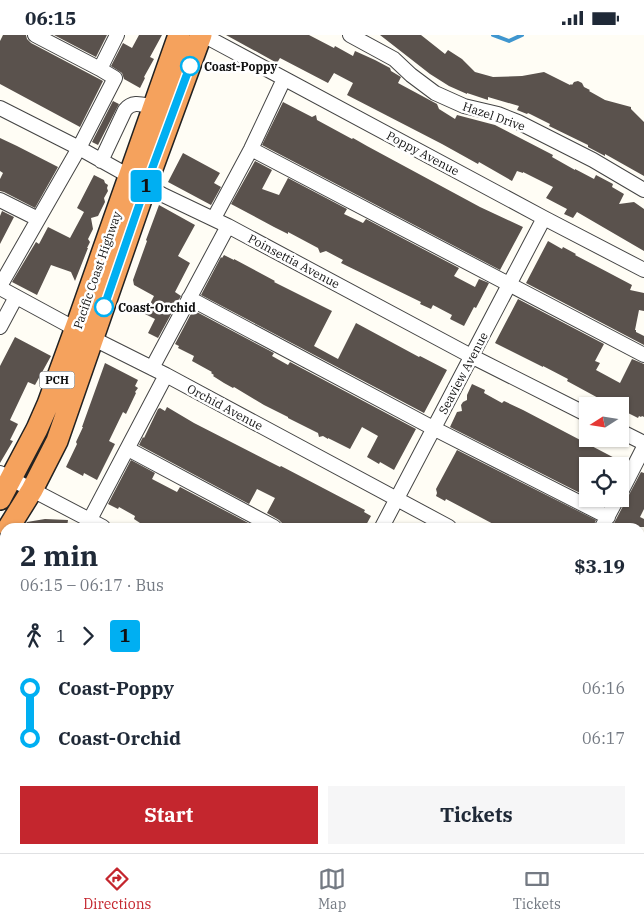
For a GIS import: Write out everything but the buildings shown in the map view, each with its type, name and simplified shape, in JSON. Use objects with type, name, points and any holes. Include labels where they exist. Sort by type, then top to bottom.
[{"type":"highway","name":"Pacific Coast Highway","points":[[138,181],[154,107],[179,35]]},
{"type":"highway","name":"Pacific Coast Highway","points":[[11,523],[32,490],[57,441],[85,334],[138,181],[202,35]]},
{"type":"highway","name":"Pacific Coast Highway","points":[[0,499],[6,476],[37,429],[85,334]]},
{"type":"street","points":[[0,287],[79,148],[115,78],[35,35]]},
{"type":"street","points":[[100,69],[117,35]]},
{"type":"street","name":"Poppy Avenue","points":[[202,35],[644,270]]},
{"type":"street","name":"Hazel Drive","points":[[350,35],[394,59],[435,93],[464,106],[518,122],[593,160],[644,189]]},
{"type":"street","points":[[214,219],[251,149],[284,79]]},
{"type":"street","points":[[101,161],[125,109],[136,103],[154,107]]},
{"type":"street","name":"Poinsettia Avenue","points":[[0,108],[79,148],[164,195],[228,226],[471,357],[579,411]]},
{"type":"street","points":[[251,149],[644,355]]},
{"type":"street","points":[[0,200],[38,219]]},
{"type":"street","name":"Seaview Avenue","points":[[384,523],[544,218]]},
{"type":"street","points":[[152,368],[228,226]]},
{"type":"street","name":"Orchid Avenue","points":[[0,287],[440,523]]},
{"type":"street","points":[[0,327],[16,297]]},
{"type":"street","points":[[189,298],[605,522],[613,507]]},
{"type":"street","points":[[89,523],[166,375]]},
{"type":"street","points":[[629,436],[644,443]]},
{"type":"street","points":[[629,476],[644,447]]},
{"type":"street","points":[[128,449],[267,523]]},
{"type":"street","points":[[6,476],[86,523]]},
{"type":"waterway","points":[[493,35],[509,41],[522,35]]},
{"type":"bus line","name":"1","points":[[104,307],[190,66]]},
{"type":"place","name":"Coast-Poppy","points":[[190,66]]},
{"type":"place","name":"Coast-Orchid","points":[[104,307]]}]
